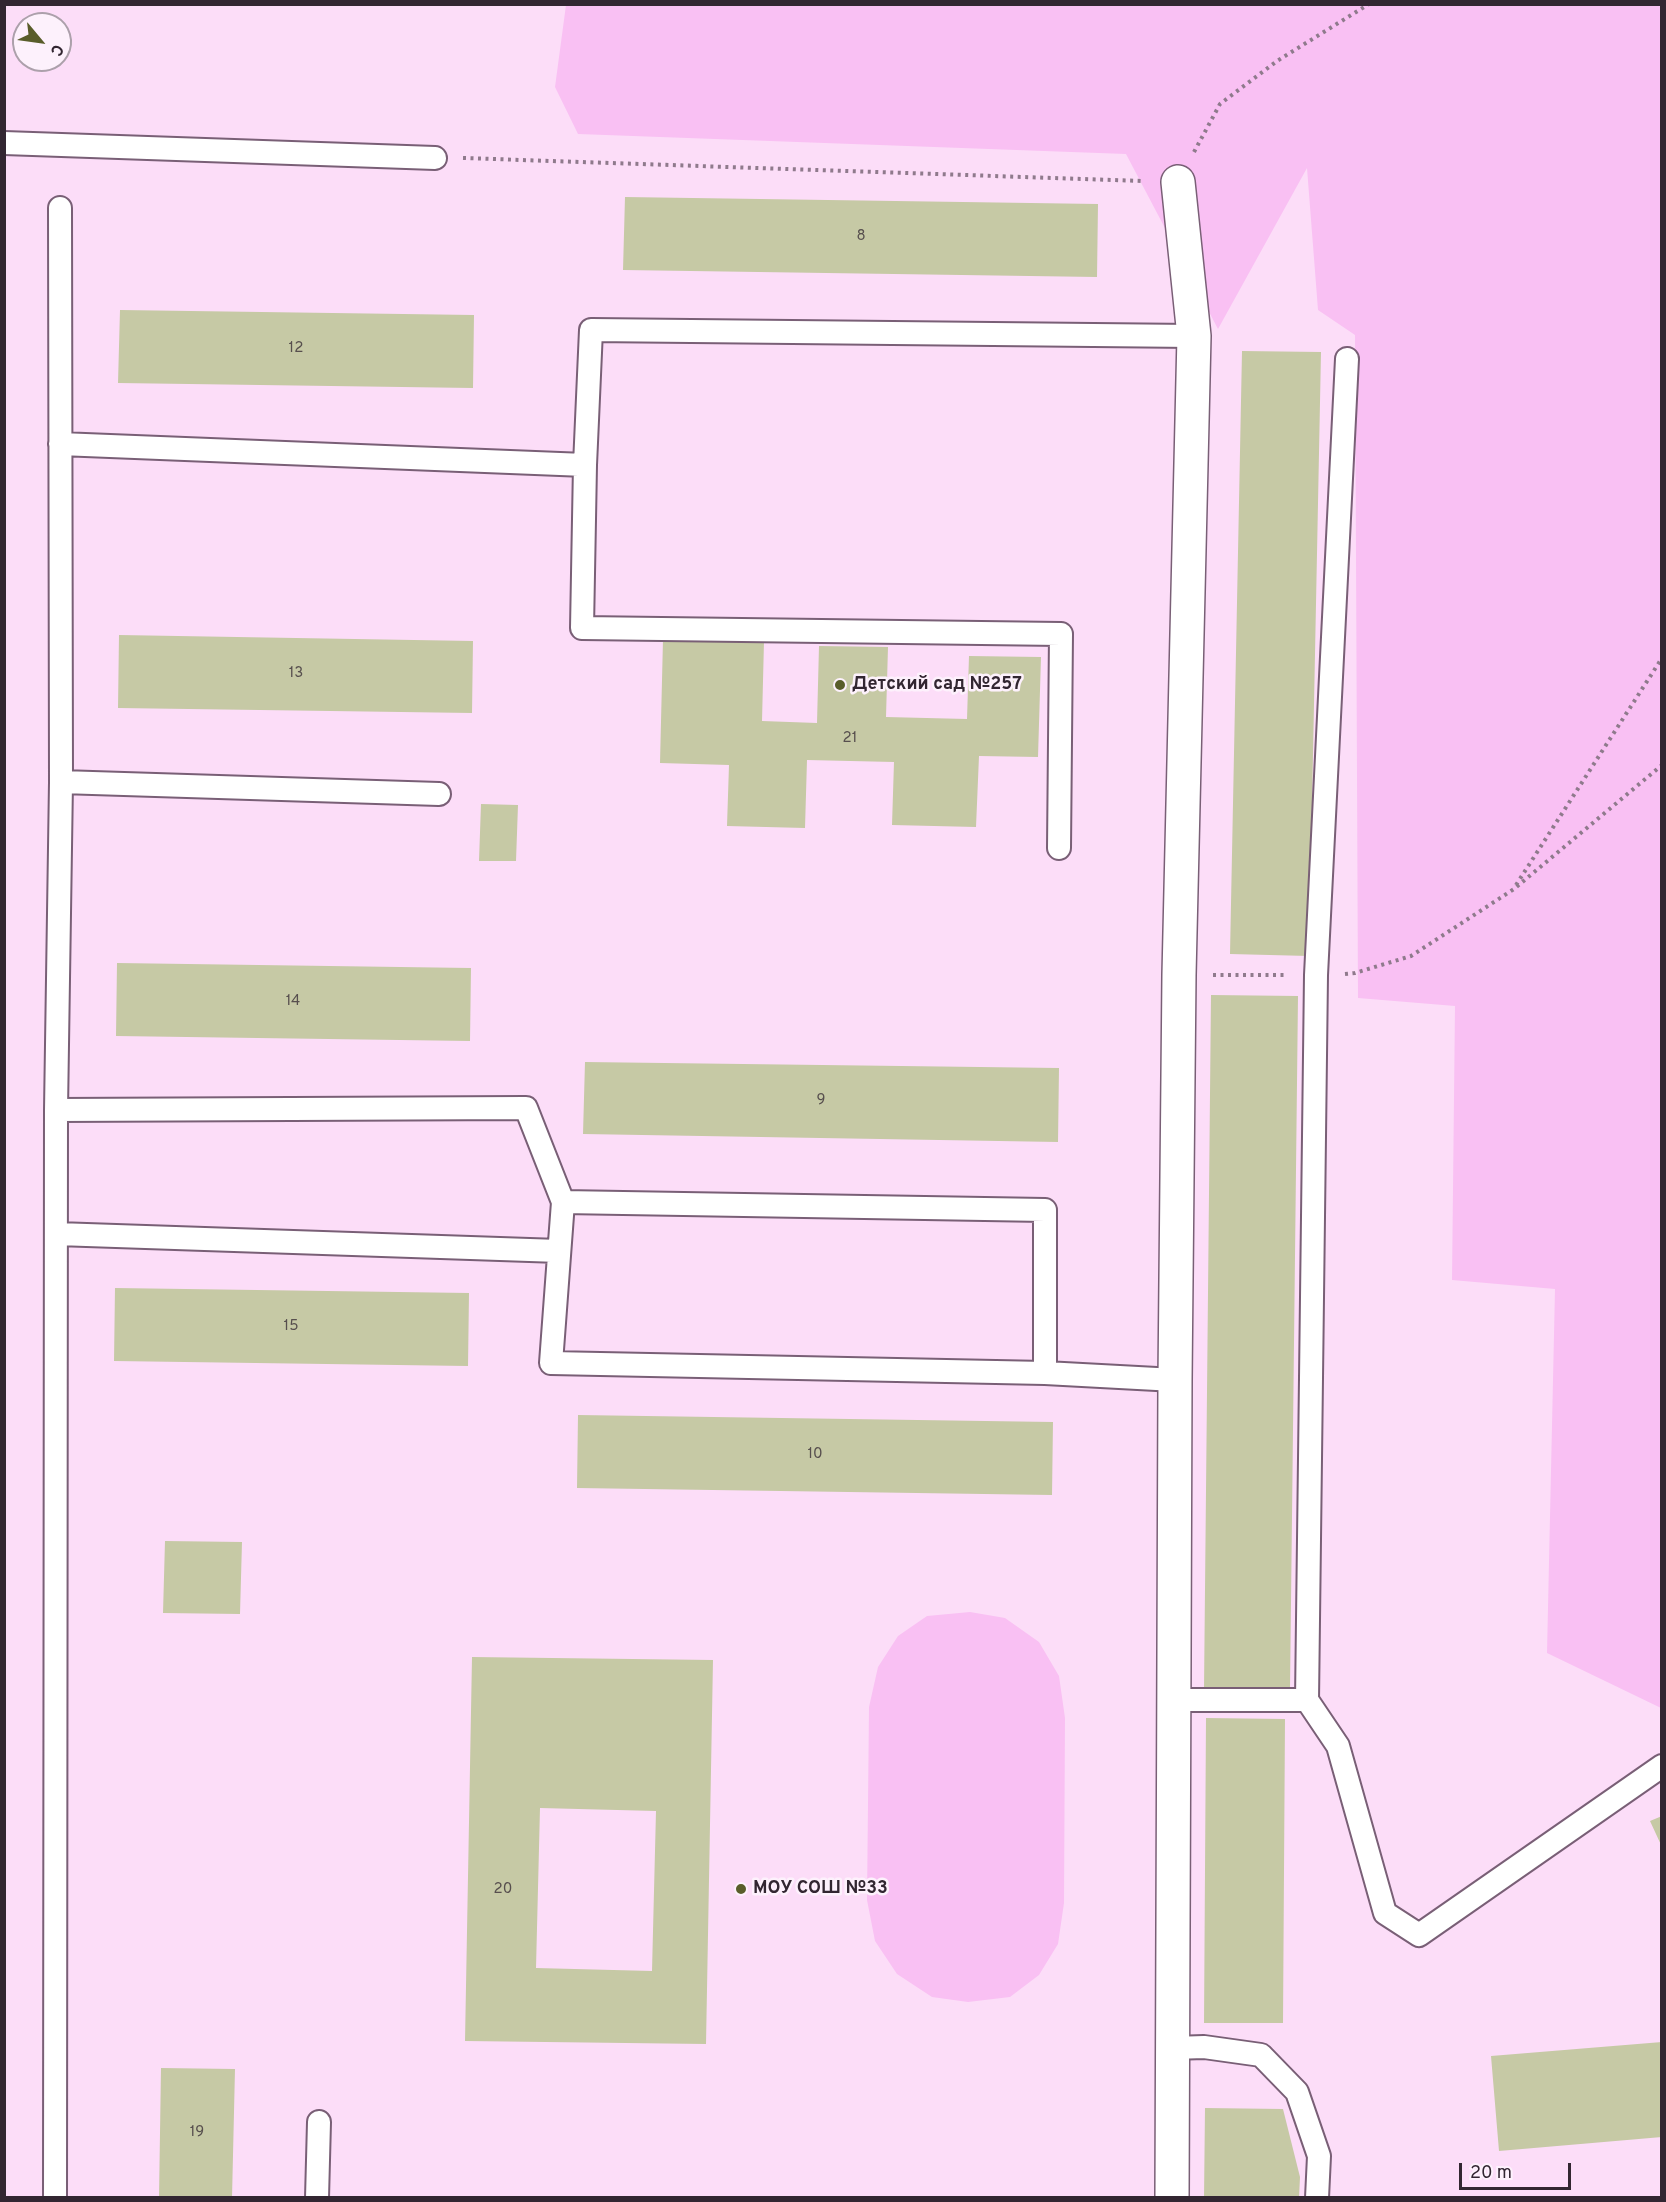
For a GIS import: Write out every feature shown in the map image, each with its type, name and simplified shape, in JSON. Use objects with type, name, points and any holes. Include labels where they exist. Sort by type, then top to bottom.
[{"type":"street","points":[[1172,2198],[1179,975],[1194,336],[1178,182]]},
{"type":"lane","points":[[4,143],[435,158]]},
{"type":"lane","points":[[55,2198],[57,1110],[61,782],[60,208]]},
{"type":"lane","points":[[1059,848],[1061,634],[582,628],[585,465],[591,330],[1194,336]]},
{"type":"lane","points":[[1347,359],[1316,975],[1307,1700],[1338,1746],[1385,1913],[1419,1935],[1662,1766]]},
{"type":"lane","points":[[60,444],[585,465]]},
{"type":"lane","points":[[61,782],[439,794]]},
{"type":"lane","points":[[57,1110],[526,1108],[563,1202],[551,1363],[1045,1373],[1175,1380]]},
{"type":"lane","points":[[563,1202],[1045,1210],[1045,1373]]},
{"type":"lane","points":[[57,1234],[560,1251]]},
{"type":"lane","points":[[1174,1700],[1307,1700]]},
{"type":"lane","points":[[1173,2048],[1204,2047],[1262,2055],[1297,2092],[1319,2156],[1317,2198]]},
{"type":"lane","points":[[317,2198],[319,2122]]},
{"type":"path","points":[[435,158],[1178,182],[1220,104],[1277,61],[1369,4]]},
{"type":"path","points":[[1514,889],[1662,658]]},
{"type":"path","points":[[1179,975],[1355,973],[1411,956],[1514,889],[1662,765]]},
{"type":"shaded area","points":[[566,5],[1661,5],[1661,1708],[1547,1653],[1555,1289],[1452,1280],[1455,1006],[1358,998],[1355,335],[1318,310],[1307,168],[1218,329],[1126,154],[578,134],[555,87]]},
{"type":"shaded area","points":[[970,1612],[1005,1618],[1039,1642],[1059,1676],[1065,1718],[1064,1903],[1058,1944],[1039,1975],[1010,1997],[968,2002],[932,1997],[897,1974],[875,1941],[867,1900],[869,1707],[878,1667],[898,1636],[927,1616]]},
{"type":"building","points":[[625,197],[1098,204],[1097,277],[623,270]]},
{"type":"building","points":[[120,310],[474,315],[473,388],[118,383]]},
{"type":"building","points":[[1242,351],[1321,352],[1309,956],[1230,954]]},
{"type":"building","points":[[119,635],[473,641],[472,713],[118,708]]},
{"type":"building","points":[[663,639],[764,641],[762,721],[817,723],[819,646],[888,647],[886,717],[967,719],[969,656],[1041,657],[1038,757],[979,756],[976,827],[892,825],[894,762],[807,760],[805,828],[727,826],[729,765],[660,763]]},
{"type":"building","points":[[481,804],[518,805],[516,861],[479,861]]},
{"type":"building","points":[[117,963],[471,968],[470,1041],[116,1036]]},
{"type":"building","points":[[1211,995],[1298,996],[1290,1689],[1204,1689]]},
{"type":"building","points":[[585,1062],[1059,1068],[1058,1142],[583,1134]]},
{"type":"building","points":[[115,1288],[469,1293],[468,1366],[114,1361]]},
{"type":"building","points":[[578,1415],[1053,1422],[1052,1495],[577,1488]]},
{"type":"building","points":[[165,1541],[242,1542],[240,1614],[163,1613]]},
{"type":"building","points":[[472,1657],[713,1660],[706,2044],[465,2041]],"holes":[[[540,1808],[656,1811],[652,1971],[536,1968]]]},
{"type":"building","points":[[1206,1718],[1285,1719],[1283,2023],[1204,2023]]},
{"type":"building","points":[[1662,1816],[1662,1847],[1650,1821]]},
{"type":"building","points":[[1662,2042],[1662,2137],[1499,2151],[1491,2056]]},
{"type":"building","points":[[161,2068],[235,2069],[232,2198],[159,2198]]},
{"type":"building","points":[[1205,2108],[1283,2109],[1300,2177],[1299,2198],[1204,2198]]},
{"type":"place","name":"Детский сад №257","points":[[840,685]]},
{"type":"place","name":"МОУ СОШ №33","points":[[741,1889]]}]
